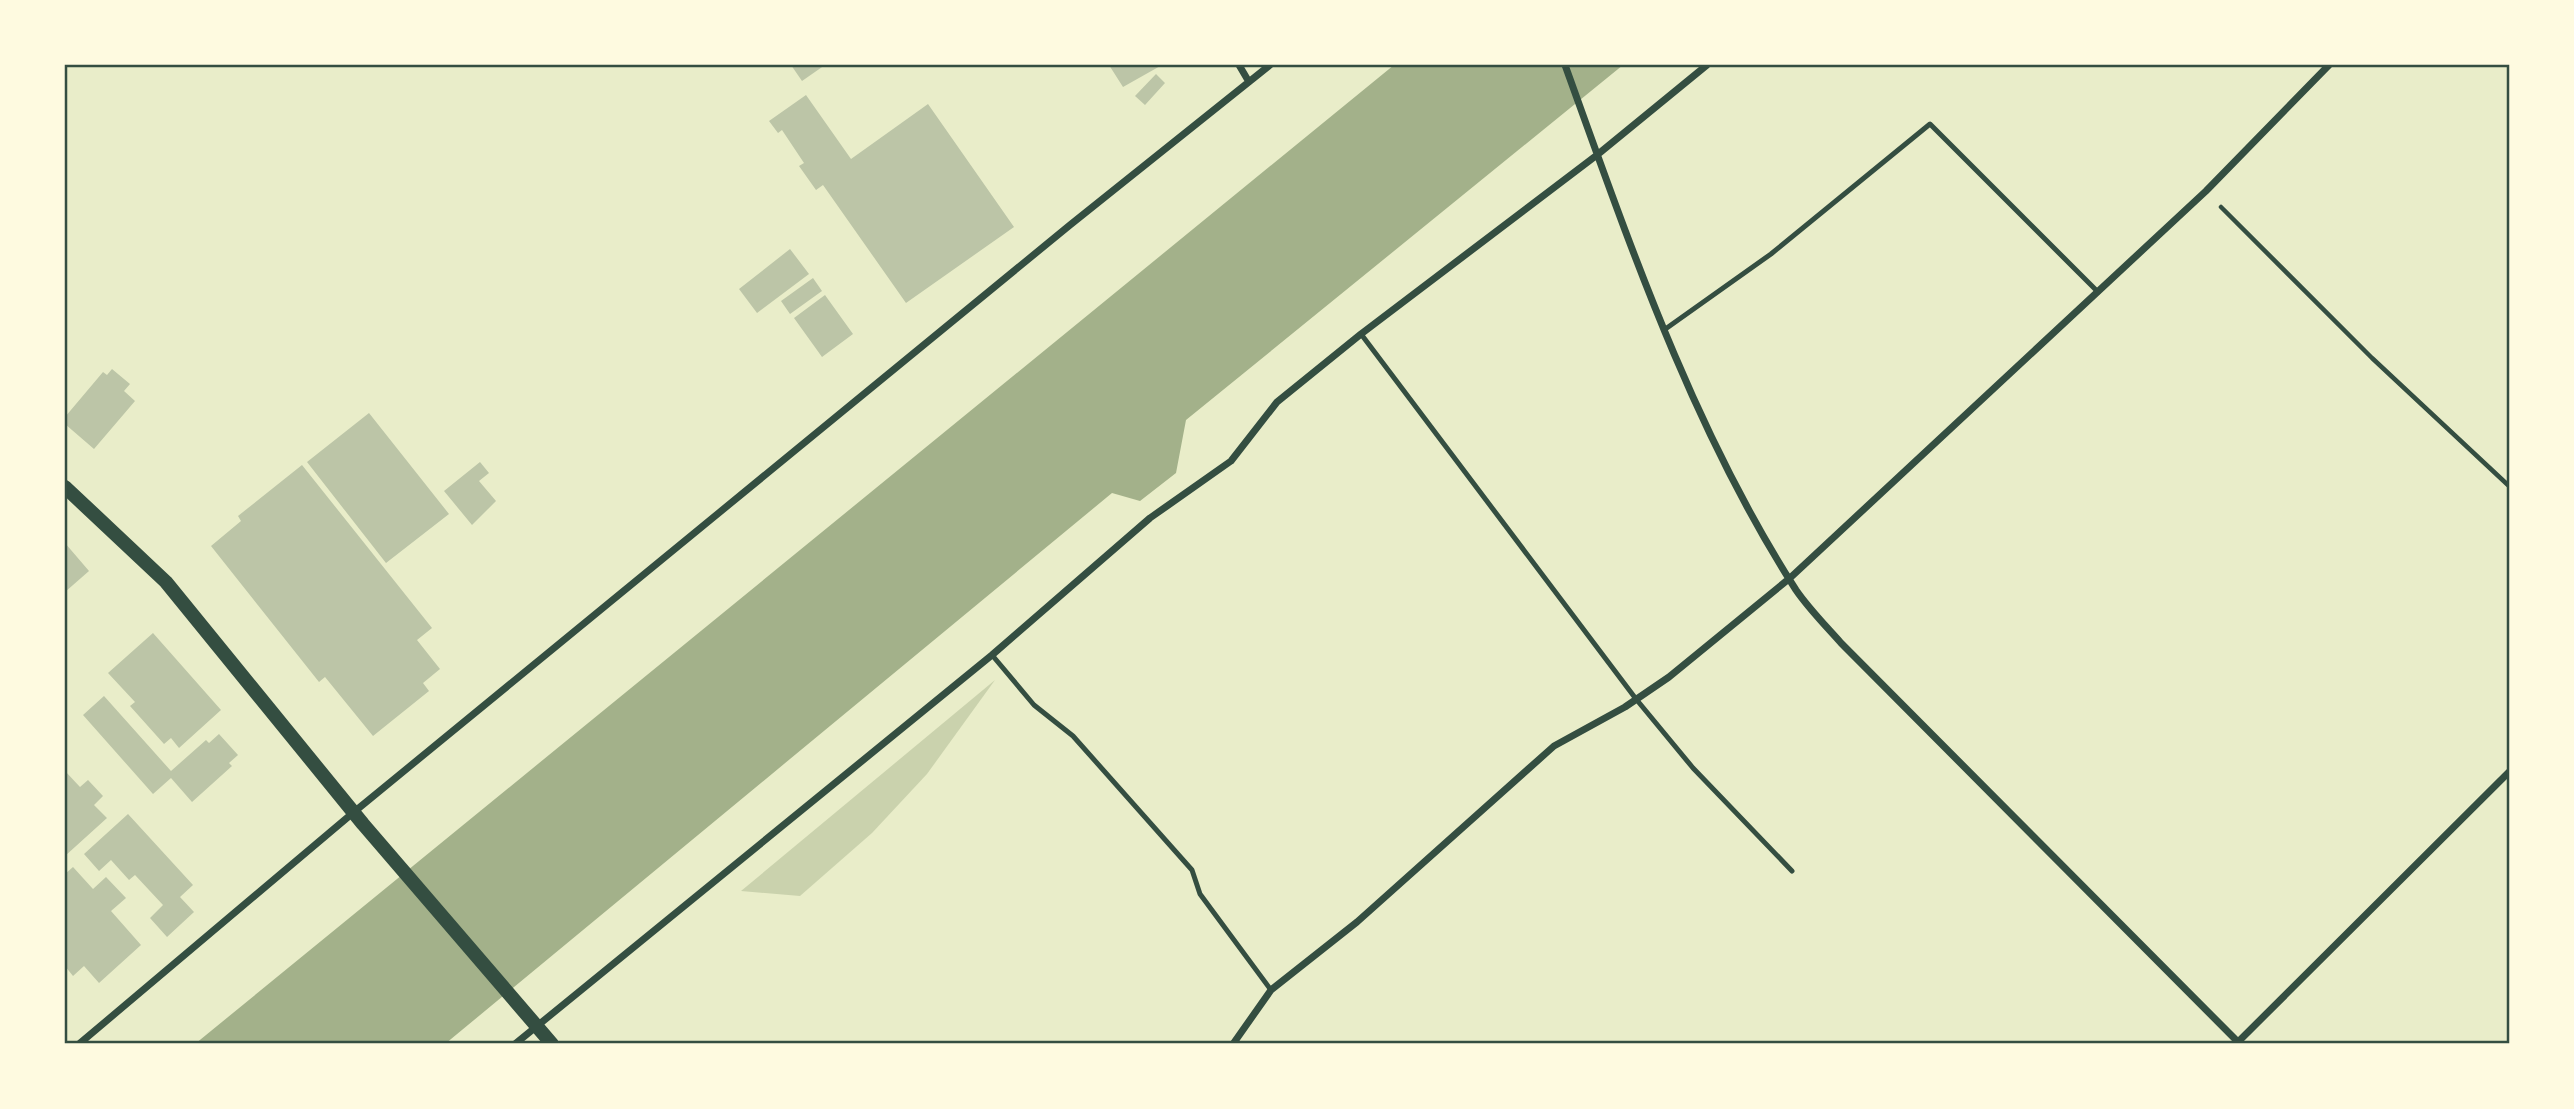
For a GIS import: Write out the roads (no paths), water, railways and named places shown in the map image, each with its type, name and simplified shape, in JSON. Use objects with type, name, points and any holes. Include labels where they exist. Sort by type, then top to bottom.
[{"type":"main road","points":[[65,487],[166,582],[359,818],[552,1044]]},
{"type":"street","points":[[1239,65],[1249,82]]},
{"type":"street","points":[[79,1044],[359,818],[1070,225],[1270,65]]},
{"type":"street","points":[[1565,65],[1664,330],[1721,460],[1797,591],[1841,643],[2238,1044],[2509,772]]},
{"type":"street","points":[[515,1044],[531,1022],[992,655],[1150,518],[1231,461],[1277,402],[1361,334],[1597,155],[1707,65]]},
{"type":"street","points":[[1233,1044],[1271,990],[1357,922],[1554,746],[1669,677],[1790,578],[2206,191],[2329,65]]},
{"type":"lane","points":[[1664,330],[1771,254],[1930,124],[2098,292]]},
{"type":"lane","points":[[1361,334],[1636,699],[1693,768],[1792,871]]},
{"type":"lane","points":[[992,655],[1034,705],[1073,736],[1192,870],[1200,894],[1271,990]]}]
